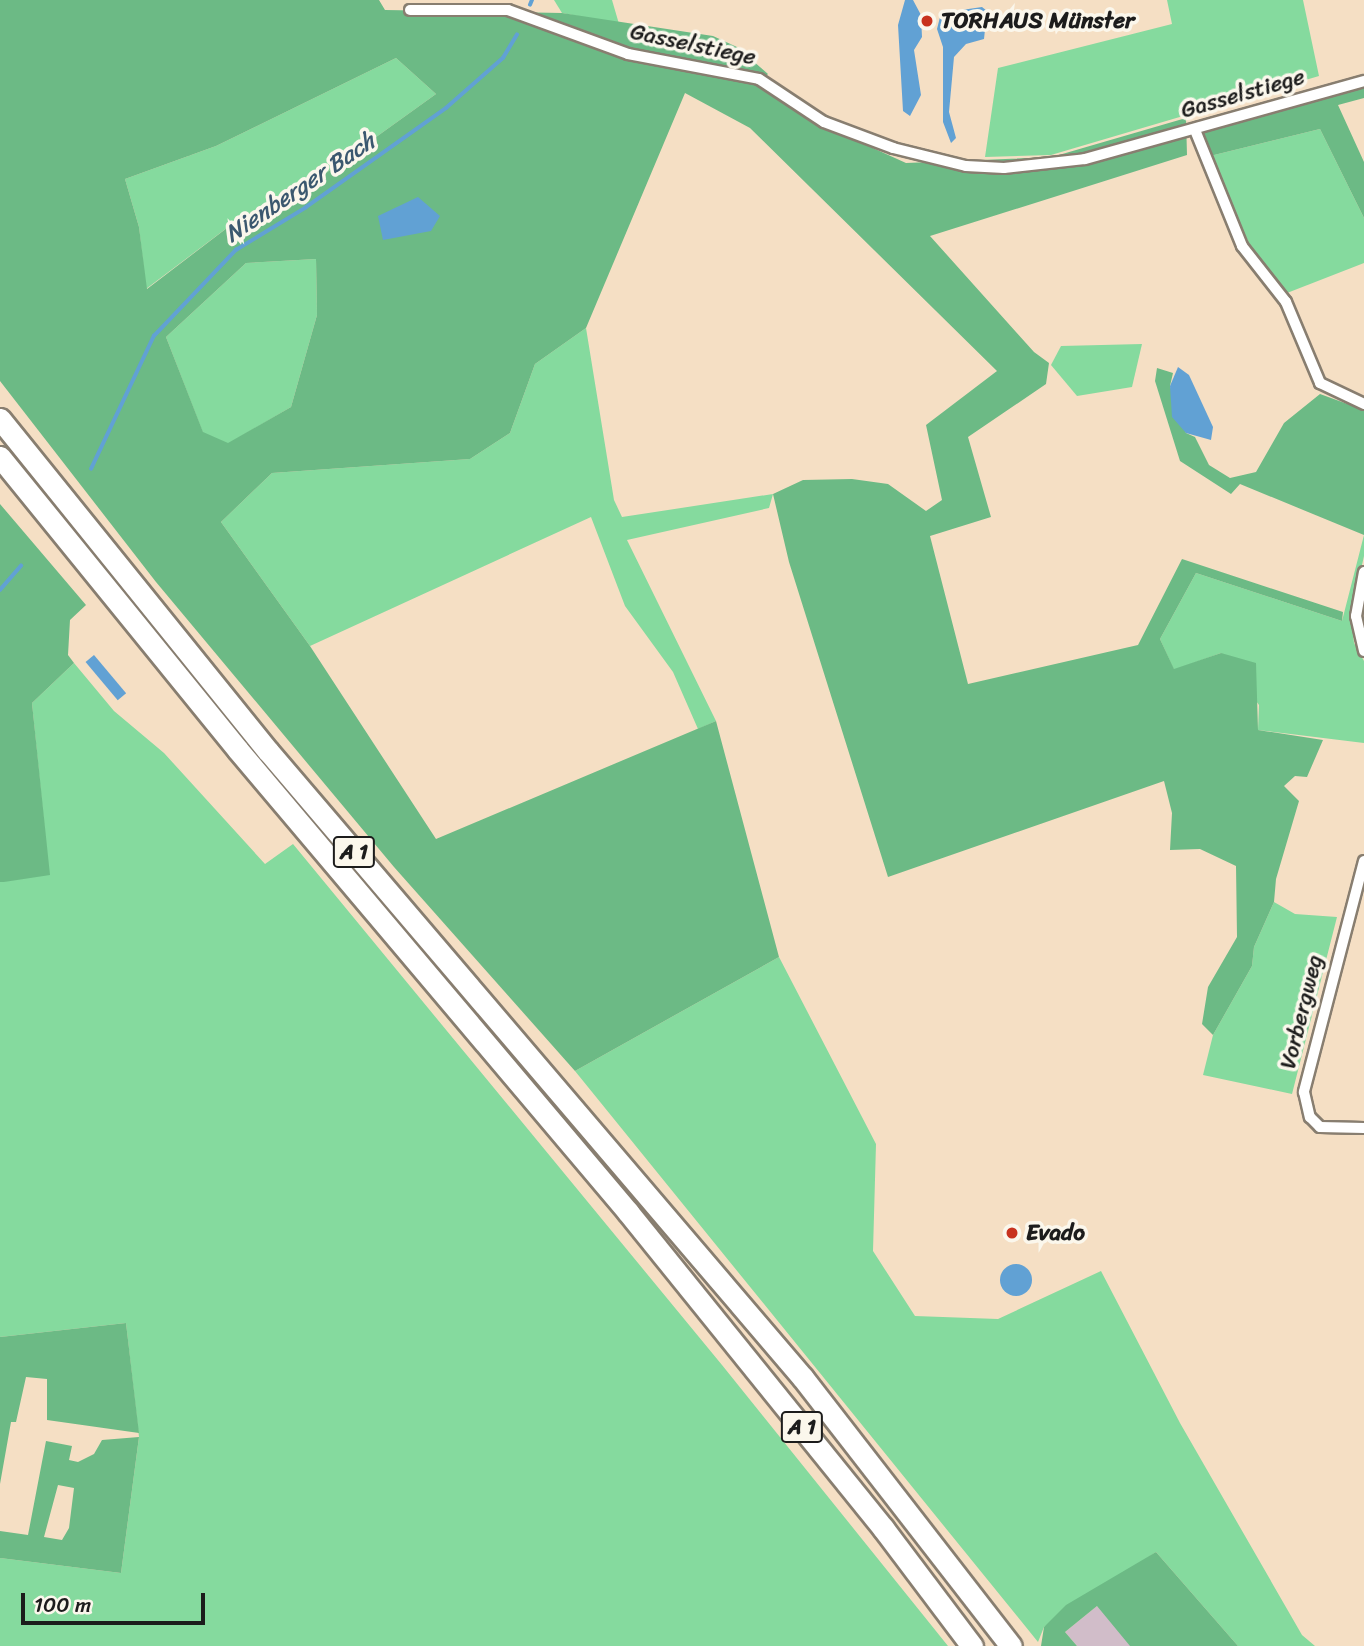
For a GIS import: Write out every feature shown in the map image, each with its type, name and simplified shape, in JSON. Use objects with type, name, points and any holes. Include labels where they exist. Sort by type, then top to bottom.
[{"type":"highway","name":"A 1","points":[[0,419],[268,751],[803,1378],[1011,1646]]},
{"type":"highway","name":"A 1","points":[[0,457],[246,761],[628,1212],[883,1528],[972,1646]]},
{"type":"street","name":"Gasselstiege","points":[[410,10],[508,10],[628,54],[759,79],[824,122],[893,148],[966,166],[1017,167],[1085,159],[1364,81]]},
{"type":"street","points":[[1195,130],[1242,246],[1286,302],[1320,383],[1364,404]]},
{"type":"street","points":[[1364,572],[1356,616],[1364,651]]},
{"type":"street","name":"Vorbergweg","points":[[1364,861],[1304,1092],[1310,1117],[1321,1127],[1364,1128]]},
{"type":"shaded area","points":[[1097,1606],[1238,1646],[1077,1646],[1065,1632]]},
{"type":"green space","points":[[0,0],[379,0],[385,10],[562,13],[713,36],[737,47],[768,74],[760,82],[813,121],[906,163],[1052,157],[1186,118],[1187,155],[930,236],[1034,352],[1049,363],[1046,384],[968,437],[991,517],[930,536],[968,684],[1138,645],[1182,559],[1343,612],[1342,621],[1196,573],[1160,639],[1174,669],[1221,653],[1256,663],[1258,730],[1323,740],[1307,777],[1295,776],[1284,786],[1299,801],[1276,879],[1274,902],[1254,947],[1252,966],[1213,1035],[1202,1024],[1208,987],[1237,937],[1236,866],[1200,849],[1170,850],[1172,813],[1164,781],[888,877],[789,562],[773,494],[803,480],[852,479],[888,484],[926,511],[942,500],[926,425],[997,371],[750,128],[685,93],[586,328],[535,364],[510,433],[470,459],[272,473],[221,522],[310,646],[436,839],[716,721],[779,957],[575,1071],[394,867],[156,582],[0,381]],"holes":[[[396,58],[436,94],[294,196],[244,215],[147,289],[139,227],[125,179],[216,146]],[[316,259],[317,315],[291,407],[228,443],[203,432],[166,337],[246,263]]]},
{"type":"green space","points":[[554,0],[612,0],[619,24],[562,13]]},
{"type":"green space","points":[[1167,0],[1303,0],[1319,76],[1051,155],[985,157],[998,68],[1172,24]]},
{"type":"green space","points":[[396,58],[436,94],[294,196],[244,215],[146,289],[139,227],[125,179],[216,146]]},
{"type":"green space","points":[[1364,84],[1364,98],[1338,105],[1364,162],[1364,218],[1320,129],[1210,156],[1194,121]]},
{"type":"green space","points":[[1320,129],[1364,218],[1364,263],[1287,293],[1256,259],[1210,156]]},
{"type":"green space","points":[[316,259],[317,315],[291,407],[228,444],[203,433],[166,337],[246,263]]},
{"type":"green space","points":[[586,328],[614,500],[622,517],[773,494],[769,508],[627,540],[716,721],[698,729],[673,672],[625,606],[591,517],[310,646],[221,522],[272,473],[470,459],[510,433],[535,364]]},
{"type":"green space","points":[[1142,344],[1132,387],[1077,396],[1051,365],[1061,346]]},
{"type":"green space","points":[[1157,368],[1173,373],[1170,386],[1186,433],[1195,437],[1209,465],[1230,478],[1256,472],[1284,423],[1320,394],[1364,410],[1364,535],[1240,484],[1231,494],[1180,461],[1155,381]]},
{"type":"green space","points":[[0,504],[86,605],[70,620],[68,655],[74,663],[32,703],[50,875],[4,882],[0,882]]},
{"type":"green space","points":[[1364,535],[1364,556],[1351,614],[1354,643],[1364,661],[1364,743],[1258,730],[1259,705],[1221,653],[1174,670],[1160,639],[1196,573],[1342,621]]},
{"type":"green space","points":[[74,663],[114,711],[164,753],[265,864],[293,844],[722,1365],[948,1646],[0,1646],[0,1558],[121,1573],[139,1437],[126,1323],[0,1337],[0,882],[49,874],[32,703]]},
{"type":"green space","points":[[1274,902],[1295,914],[1337,917],[1292,1094],[1203,1075],[1213,1035],[1252,966],[1254,947]]},
{"type":"green space","points":[[779,957],[876,1144],[873,1251],[915,1316],[998,1319],[1101,1271],[1180,1423],[1302,1635],[1315,1646],[1238,1646],[1156,1552],[1044,1627],[1038,1642],[575,1071]]},
{"type":"green space","points":[[126,1323],[139,1433],[47,1420],[47,1379],[26,1377],[16,1422],[11,1422],[0,1484],[0,1337]]},
{"type":"green space","points":[[139,1437],[121,1573],[0,1558],[0,1531],[28,1535],[46,1441],[72,1446],[69,1460],[78,1462],[94,1454],[102,1440]],"holes":[[[58,1485],[74,1488],[69,1528],[62,1540],[44,1537]]]},
{"type":"green space","points":[[1156,1552],[1238,1646],[1130,1646],[1097,1606],[1065,1632],[1077,1646],[1041,1646],[1044,1627],[1066,1605]]},
{"type":"water","points":[[905,0],[913,0],[921,15],[922,37],[914,50],[921,95],[910,116],[903,111],[898,25]]},
{"type":"water","points":[[982,7],[987,11],[984,39],[966,44],[954,57],[949,112],[956,138],[951,143],[943,122],[943,47],[937,29],[941,13]]},
{"type":"water","points":[[418,197],[440,216],[431,231],[383,240],[378,216]]},
{"type":"water","points":[[1178,367],[1189,375],[1213,427],[1211,440],[1186,433],[1172,417],[1170,386]]},
{"type":"water","points":[[94,655],[126,693],[118,700],[86,662]]},
{"type":"water","points":[[1016,1264],[1028,1268],[1032,1280],[1028,1292],[1016,1296],[1004,1292],[1000,1280],[1004,1268]]},
{"type":"waterway","name":"Nienberger Bach","points":[[530,5],[532,0]]},
{"type":"waterway","name":"Nienberger Bach","points":[[91,469],[154,336],[236,250],[305,208],[446,108],[503,58],[517,35]]},
{"type":"waterway","name":"Nienberger Bach","points":[[0,590],[21,566]]},
{"type":"place","name":"TORHAUS Münster","points":[[927,21]]},
{"type":"place","name":"Evado","points":[[1012,1233]]}]
